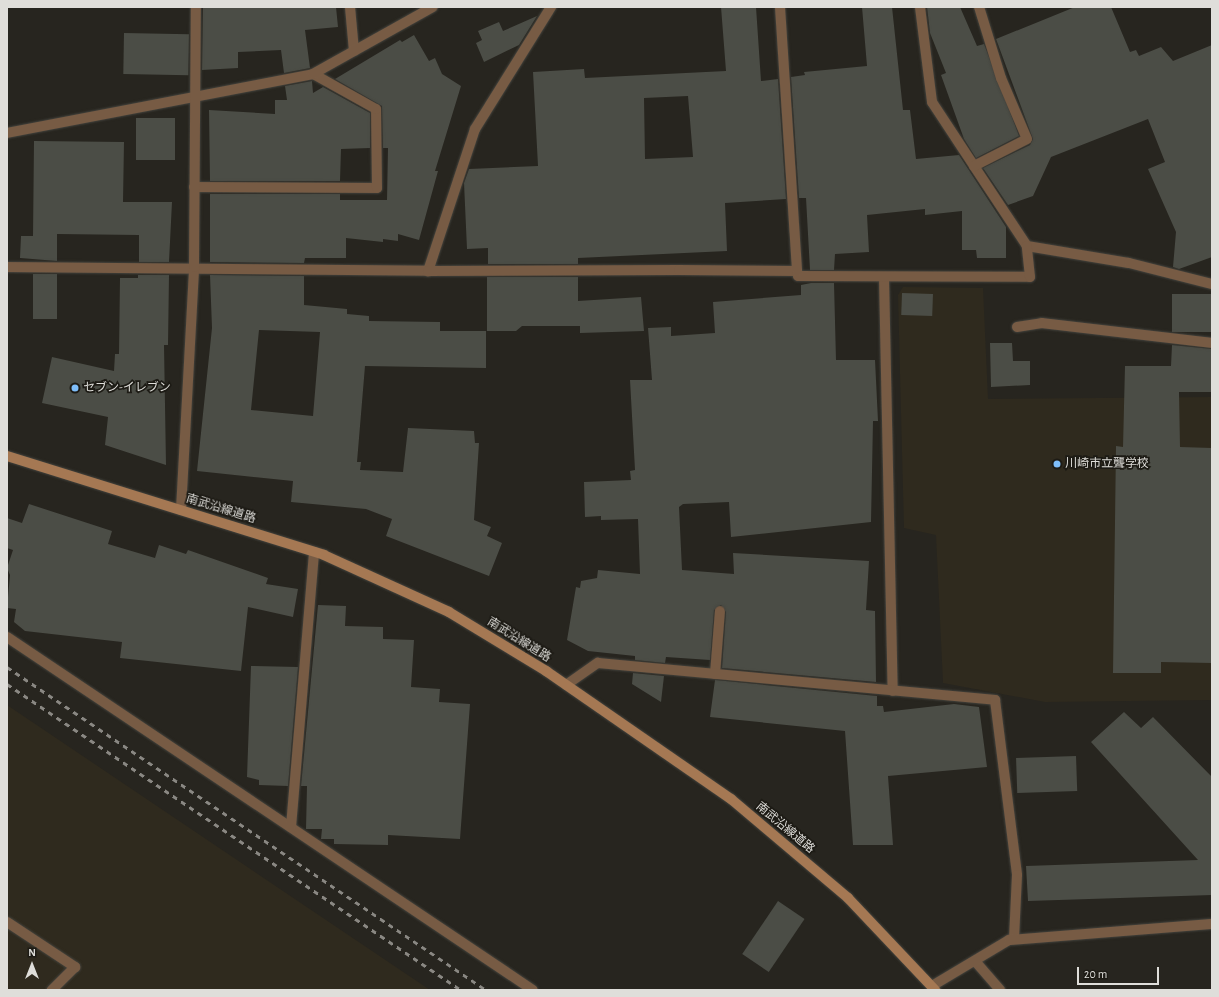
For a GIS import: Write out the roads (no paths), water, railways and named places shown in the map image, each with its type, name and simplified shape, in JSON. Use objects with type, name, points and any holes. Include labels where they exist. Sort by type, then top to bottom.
[{"type":"street","points":[[181,510],[194,267],[196,7]]},
{"type":"street","points":[[350,7],[354,51]]},
{"type":"street","points":[[7,133],[196,94],[313,74],[433,7]]},
{"type":"street","points":[[428,271],[475,129],[551,7]]},
{"type":"street","points":[[780,7],[798,276],[1030,277],[1027,246],[932,102],[920,7]]},
{"type":"street","points":[[974,166],[1027,139],[1001,78],[979,7]]},
{"type":"street","points":[[194,187],[377,188],[376,109],[313,74]]},
{"type":"street","points":[[1027,246],[1129,263],[1212,284]]},
{"type":"street","points":[[7,267],[194,267],[428,271],[797,271]]},
{"type":"street","points":[[884,277],[893,691]]},
{"type":"street","points":[[1017,327],[1042,323],[1212,343]]},
{"type":"street","name":"南武沿線道路","points":[[7,456],[314,552],[449,612],[566,685],[731,799],[848,898],[933,988]]},
{"type":"street","points":[[291,827],[314,552]]},
{"type":"street","points":[[715,674],[720,611]]},
{"type":"street","points":[[7,637],[533,990]]},
{"type":"street","points":[[566,685],[598,663],[996,700],[1017,875],[1014,939]]},
{"type":"street","points":[[7,922],[75,967],[52,990]]},
{"type":"street","points":[[933,988],[975,961],[1014,939],[1212,924]]},
{"type":"street","points":[[975,961],[1000,990]]},
{"type":"railway","points":[[7,667],[486,990]]},
{"type":"railway","points":[[7,684],[461,990]]},
{"type":"place","name":"セブン-イレブン","points":[[75,388]]},
{"type":"place","name":"川崎市立聾学校","points":[[1057,464]]}]
